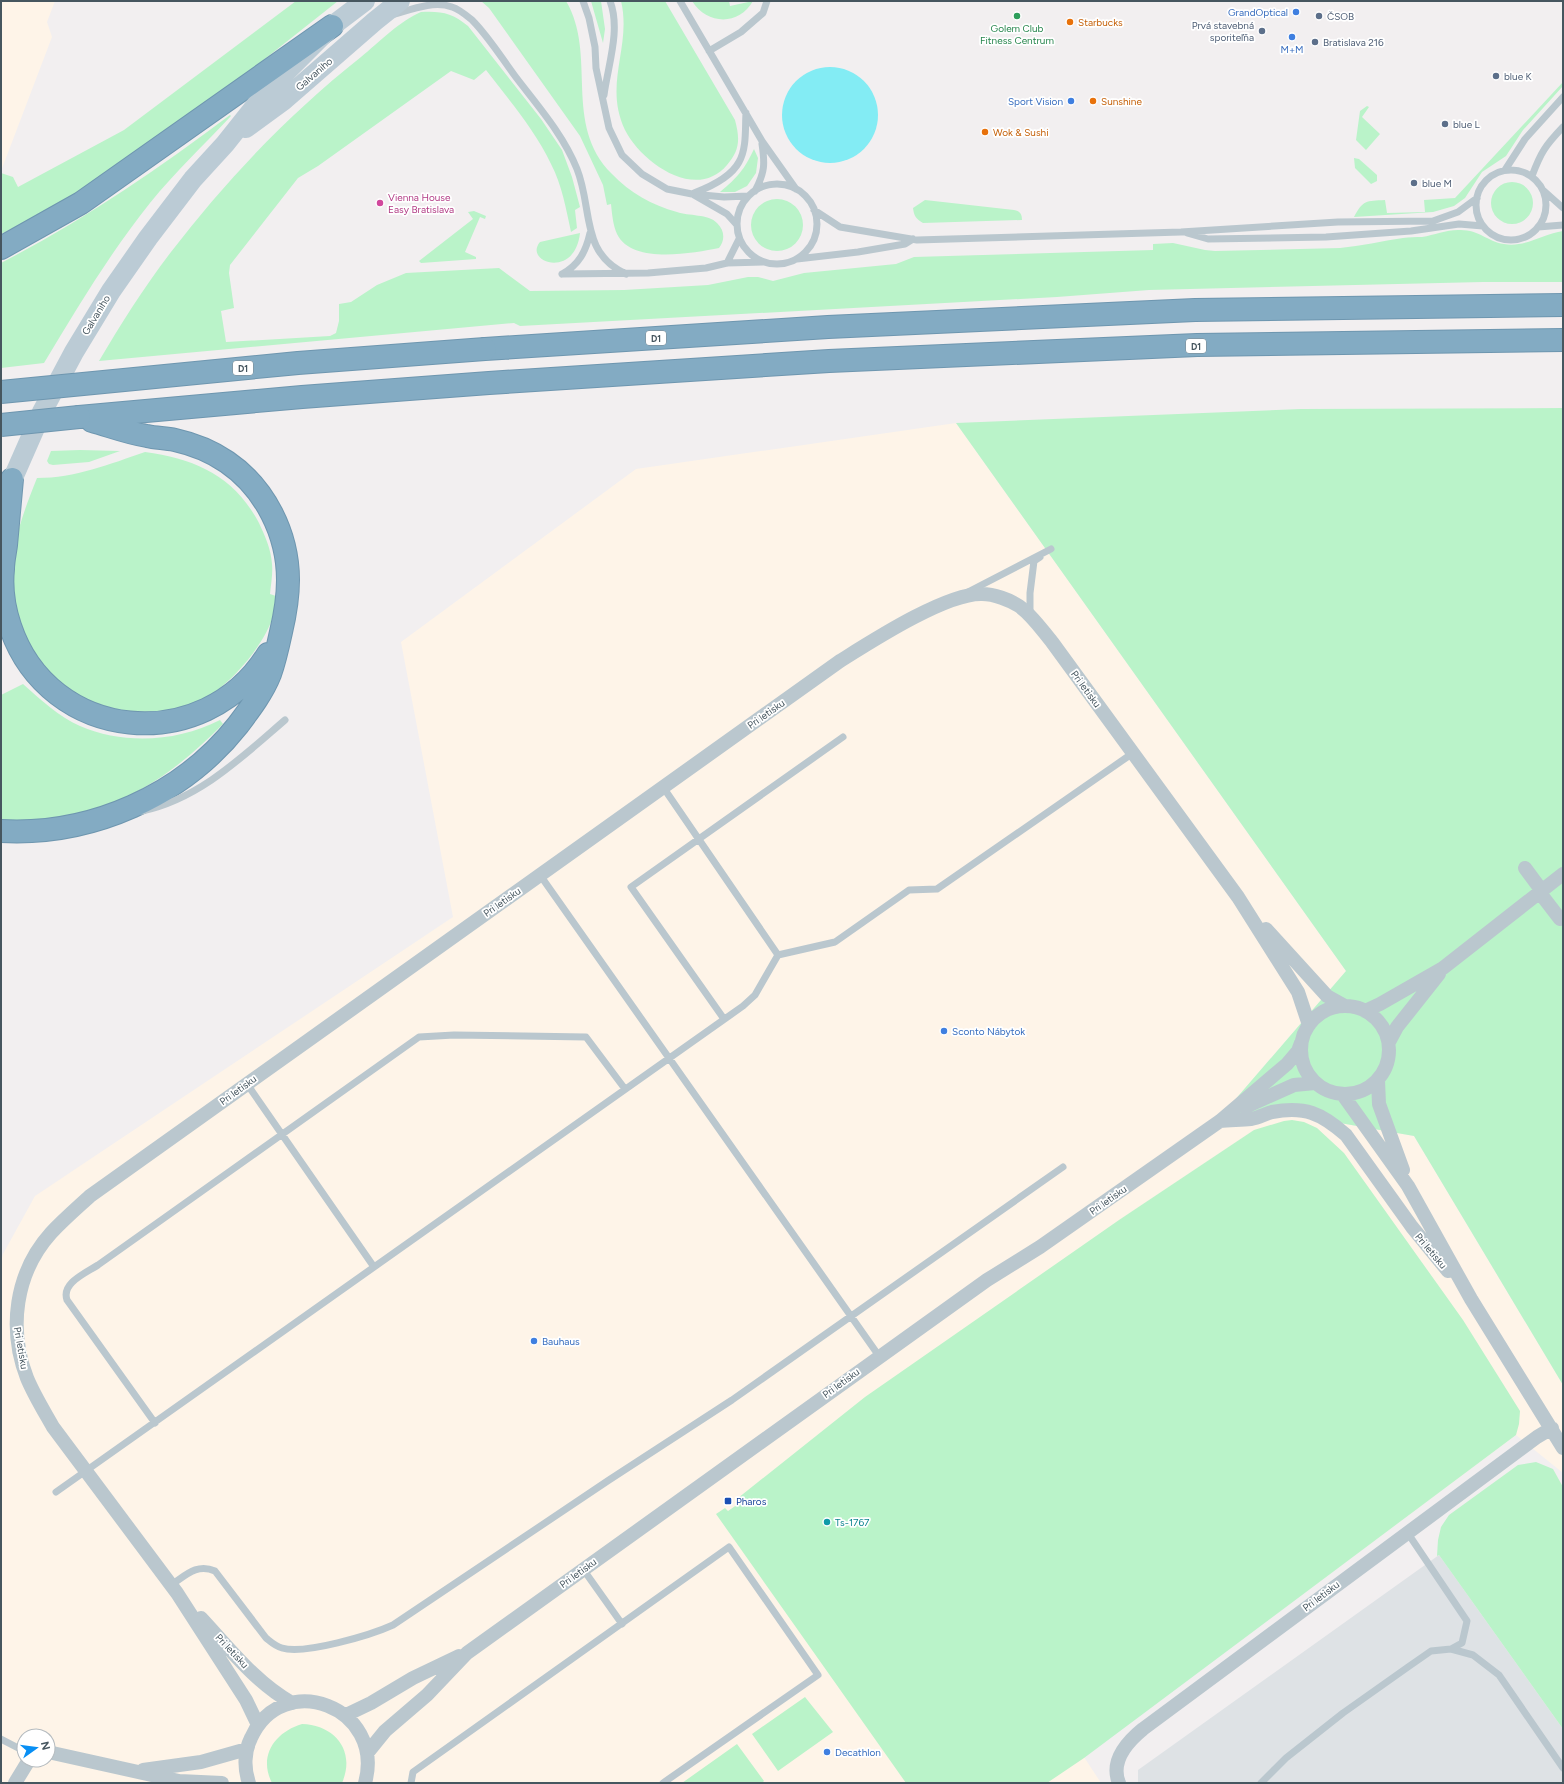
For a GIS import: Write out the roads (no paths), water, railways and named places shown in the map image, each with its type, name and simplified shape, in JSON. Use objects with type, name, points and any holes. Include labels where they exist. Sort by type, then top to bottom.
[{"type":"highway","points":[[1,248],[81,202],[332,26]]},
{"type":"highway","name":"D1","points":[[1,392],[298,363],[485,349],[828,327],[1195,310],[1563,305]]},
{"type":"highway","name":"D1","points":[[1,426],[79,417],[489,383],[829,361],[1181,346],[1563,340]]},
{"type":"highway","points":[[1,831],[65,828],[91,822],[131,808],[175,782],[218,748],[248,712],[269,675],[286,610],[288,568],[283,540],[278,525],[268,506],[250,481],[227,462],[188,443],[147,436],[79,417]]},
{"type":"highway","points":[[12,479],[2,570],[5,608],[10,626],[30,665],[42,679],[55,692],[86,710],[108,719],[127,723],[145,724],[178,720],[212,708],[242,687],[258,669],[271,650],[286,610]]},
{"type":"main road","name":"Galvaniho","points":[[1,508],[12,479],[56,385],[111,291],[148,238],[193,179],[225,144],[268,90],[332,26],[365,1]]},
{"type":"main road","name":"Galvaniho","points":[[225,144],[283,101],[375,20],[400,1]]},
{"type":"street","name":"Pri letisku","points":[[258,1725],[246,1700],[174,1589],[53,1427],[37,1399],[27,1378],[20,1355],[16,1327],[17,1302],[24,1279],[34,1257],[50,1234],[90,1196],[840,661],[896,628],[940,606],[968,595],[982,594],[1006,600],[1019,606],[1030,616],[1052,642],[1238,897],[1298,992],[1309,1025]]},
{"type":"street","points":[[1525,868],[1560,919]]},
{"type":"street","points":[[1365,1011],[1385,1002],[1443,968],[1563,874]]},
{"type":"street","name":"Pri letisku","points":[[1238,897],[1327,996],[1345,1006]]},
{"type":"street","name":"Pri letisku","points":[[1389,1042],[1397,1027],[1443,968]]},
{"type":"street","name":"Pri letisku","points":[[368,1752],[385,1731],[427,1694],[467,1653],[879,1356],[987,1280],[1040,1247],[1085,1216],[1220,1121],[1287,1064],[1298,1052],[1309,1025],[1314,1019],[1328,1009],[1345,1006],[1356,1007],[1365,1011],[1381,1023],[1389,1042],[1389,1059],[1383,1073],[1373,1085],[1359,1093],[1343,1095],[1408,1186],[1471,1299],[1563,1448]]},
{"type":"street","name":"Pri letisku","points":[[1301,1043],[1302,1061],[1310,1077],[1315,1083]]},
{"type":"street","name":"Pri letisku","points":[[1378,1080],[1379,1104],[1408,1186]]},
{"type":"street","name":"Pri letisku","points":[[1220,1121],[1258,1100],[1283,1089],[1294,1085],[1315,1083]]},
{"type":"street","points":[[1315,1083],[1328,1091],[1343,1095]]},
{"type":"street","name":"Pri letisku","points":[[1220,1121],[1253,1118],[1277,1112],[1303,1110],[1318,1114],[1333,1123],[1346,1135],[1412,1227],[1471,1299]]},
{"type":"street","name":"Pri letisku","points":[[1119,1783],[1117,1768],[1120,1754],[1134,1737],[1407,1532],[1537,1437],[1552,1428]]},
{"type":"street","name":"Pri letisku","points":[[174,1589],[261,1681],[277,1694],[292,1703]]},
{"type":"street","name":"Pri letisku","points":[[346,1715],[371,1703],[413,1678],[467,1653]]},
{"type":"street","points":[[249,1783],[245,1769],[247,1749],[258,1725],[273,1711],[292,1703],[307,1701],[321,1703],[338,1710],[346,1715],[360,1731],[368,1752],[369,1763],[365,1783]]},
{"type":"street","points":[[133,1771],[200,1762],[247,1749]]},
{"type":"street","points":[[56,1754],[179,1781],[222,1783]]},
{"type":"street","points":[[14,1783],[24,1768]]},
{"type":"lane","points":[[419,8],[427,1]]},
{"type":"lane","points":[[583,1],[594,40],[596,68],[609,128],[622,155],[642,174],[667,189],[692,194],[724,197],[748,196]]},
{"type":"lane","points":[[603,99],[613,45],[614,11],[610,1]]},
{"type":"lane","points":[[680,1],[762,142],[796,189],[805,196],[814,210],[817,225],[813,240],[805,253],[796,259]]},
{"type":"lane","points":[[709,51],[741,32],[763,12],[767,1]]},
{"type":"lane","points":[[375,20],[419,8],[441,5],[452,7],[466,15],[481,30],[561,137],[578,172],[593,241],[599,252],[617,270],[626,274]]},
{"type":"lane","points":[[1505,170],[1525,139],[1563,97]]},
{"type":"lane","points":[[692,194],[712,187],[740,162],[745,144],[746,113]]},
{"type":"lane","points":[[1532,176],[1545,146],[1563,126]]},
{"type":"lane","points":[[755,190],[763,176],[764,160],[762,142]]},
{"type":"lane","points":[[1543,190],[1546,198],[1545,213],[1538,227],[1530,235],[1513,240],[1496,237],[1483,226],[1477,212],[1477,198],[1482,185],[1492,175],[1505,170],[1522,171],[1532,176],[1543,190],[1563,208]]},
{"type":"lane","points":[[763,262],[747,250],[740,239],[737,225],[740,210],[748,196],[755,190],[767,185],[775,184],[796,189]]},
{"type":"lane","points":[[692,194],[727,214],[737,225]]},
{"type":"lane","points":[[814,210],[840,227],[913,240],[1181,232],[1338,222],[1433,221],[1458,212],[1477,198]]},
{"type":"lane","points":[[1181,232],[1208,239],[1334,236],[1411,231],[1459,224],[1483,226]]},
{"type":"lane","points":[[1538,227],[1563,225]]},
{"type":"lane","points":[[591,229],[587,246],[580,258],[571,269],[562,274],[626,274],[706,268],[727,263],[763,262],[780,264],[796,259],[858,252],[905,244],[913,240]]},
{"type":"lane","points":[[727,263],[740,239]]},
{"type":"lane","points":[[940,606],[1052,549],[1034,561],[1030,593],[1030,616]]},
{"type":"lane","points":[[91,822],[149,810],[185,796],[221,774],[285,720]]},
{"type":"lane","points":[[724,1019],[631,887],[843,737]]},
{"type":"lane","points":[[56,1492],[724,1019],[755,995],[778,955],[834,942],[909,890],[937,889],[1133,753]]},
{"type":"lane","points":[[663,787],[778,955]]},
{"type":"lane","points":[[540,875],[879,1356]]},
{"type":"lane","points":[[155,1423],[67,1300],[66,1290],[69,1285],[419,1036],[454,1035],[586,1037],[625,1089]]},
{"type":"lane","points":[[247,1084],[374,1267]]},
{"type":"lane","points":[[174,1589],[199,1568],[215,1571],[266,1638],[273,1644],[282,1648],[312,1648],[373,1634],[403,1619],[609,1480],[732,1400],[1063,1167]]},
{"type":"lane","points":[[1407,1532],[1467,1621],[1462,1643],[1451,1649]]},
{"type":"lane","points":[[411,1783],[413,1772],[729,1547],[818,1675],[663,1783]]},
{"type":"lane","points":[[583,1569],[622,1624]]},
{"type":"lane","points":[[1261,1783],[1286,1758],[1343,1713],[1408,1666],[1432,1651],[1451,1649],[1473,1655],[1500,1675],[1563,1768]]},
{"type":"lane","points":[[1,1739],[16,1747]]},
{"type":"water","points":[[830,67],[848,71],[857,75],[864,81],[870,88],[874,97],[878,115],[874,133],[870,142],[864,149],[857,155],[848,159],[830,163],[812,159],[803,155],[796,149],[790,142],[786,133],[782,115],[786,97],[790,88],[796,81],[803,75],[812,71]]},
{"type":"place","name":"GrandOptical","points":[[1296,12]]},
{"type":"place","name":"Golem Club Fitness Centrum","points":[[1017,16]]},
{"type":"place","name":"ČSOB","points":[[1319,16]]},
{"type":"place","name":"Starbucks","points":[[1070,22]]},
{"type":"place","name":"Prvá stavebná sporiteľňa","points":[[1262,31]]},
{"type":"place","name":"M+M","points":[[1292,37]]},
{"type":"place","name":"Bratislava 216","points":[[1315,42]]},
{"type":"place","name":"blue K","points":[[1496,76]]},
{"type":"place","name":"Sport Vision","points":[[1071,101]]},
{"type":"place","name":"Sunshine","points":[[1093,101]]},
{"type":"place","name":"blue L","points":[[1445,124]]},
{"type":"place","name":"Wok & Sushi","points":[[985,132]]},
{"type":"place","name":"blue M","points":[[1414,183]]},
{"type":"place","name":"Vienna House Easy Bratislava","points":[[380,203]]},
{"type":"place","name":"Sconto Nábytok","points":[[944,1031]]},
{"type":"place","name":"Bauhaus","points":[[534,1341]]},
{"type":"place","name":"Pharos","points":[[728,1501]]},
{"type":"place","name":"Ts-1767","points":[[827,1522]]},
{"type":"place","name":"Decathlon","points":[[827,1752]]}]
